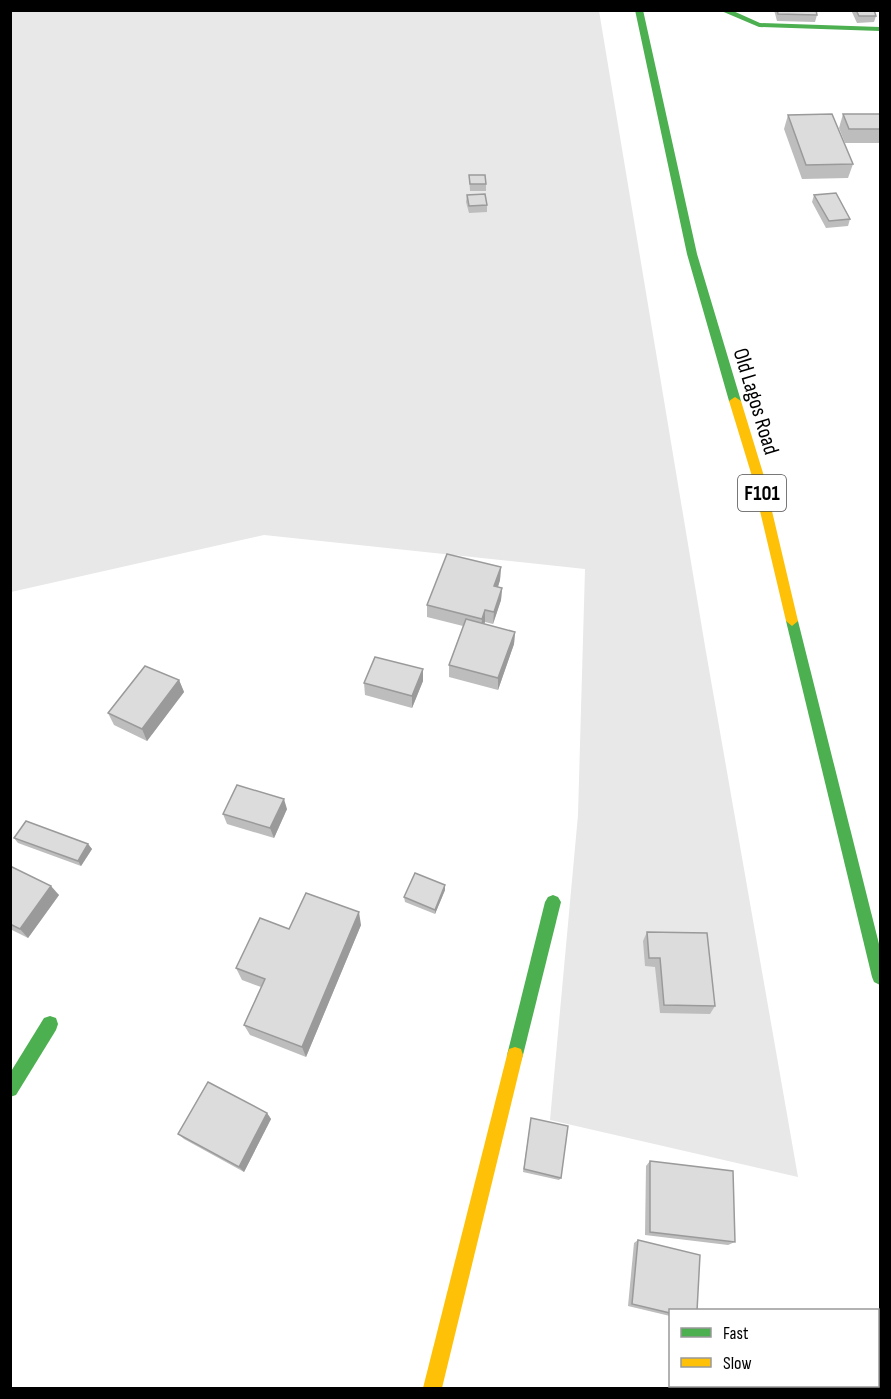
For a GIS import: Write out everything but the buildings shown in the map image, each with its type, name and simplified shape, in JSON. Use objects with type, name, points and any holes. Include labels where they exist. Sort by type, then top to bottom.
[{"type":"main road","name":"Old Lagos Road","points":[[639,10],[692,254],[757,473],[880,977]]},
{"type":"main road","points":[[723,10],[759,25],[880,29]]},
{"type":"main road","points":[[432,1389],[554,902]]},
{"type":"main road","points":[[10,1089],[50,1024]]},
{"type":"shaded area","points":[[10,11],[599,11],[706,652],[798,1177],[550,1120],[578,815],[585,569],[264,535],[11,592]]},
{"type":"traffic: fast","points":[[639,10],[692,254],[735,401]]},
{"type":"traffic: fast","points":[[723,10],[759,25],[880,29]]},
{"type":"traffic: fast","points":[[792,621],[880,977]]},
{"type":"traffic: fast","points":[[515,1055],[553,902]]},
{"type":"traffic: fast","points":[[10,1089],[50,1024]]},
{"type":"traffic: slow","points":[[735,401],[757,473],[792,621]]},
{"type":"traffic: slow","points":[[432,1388],[515,1055]]}]
